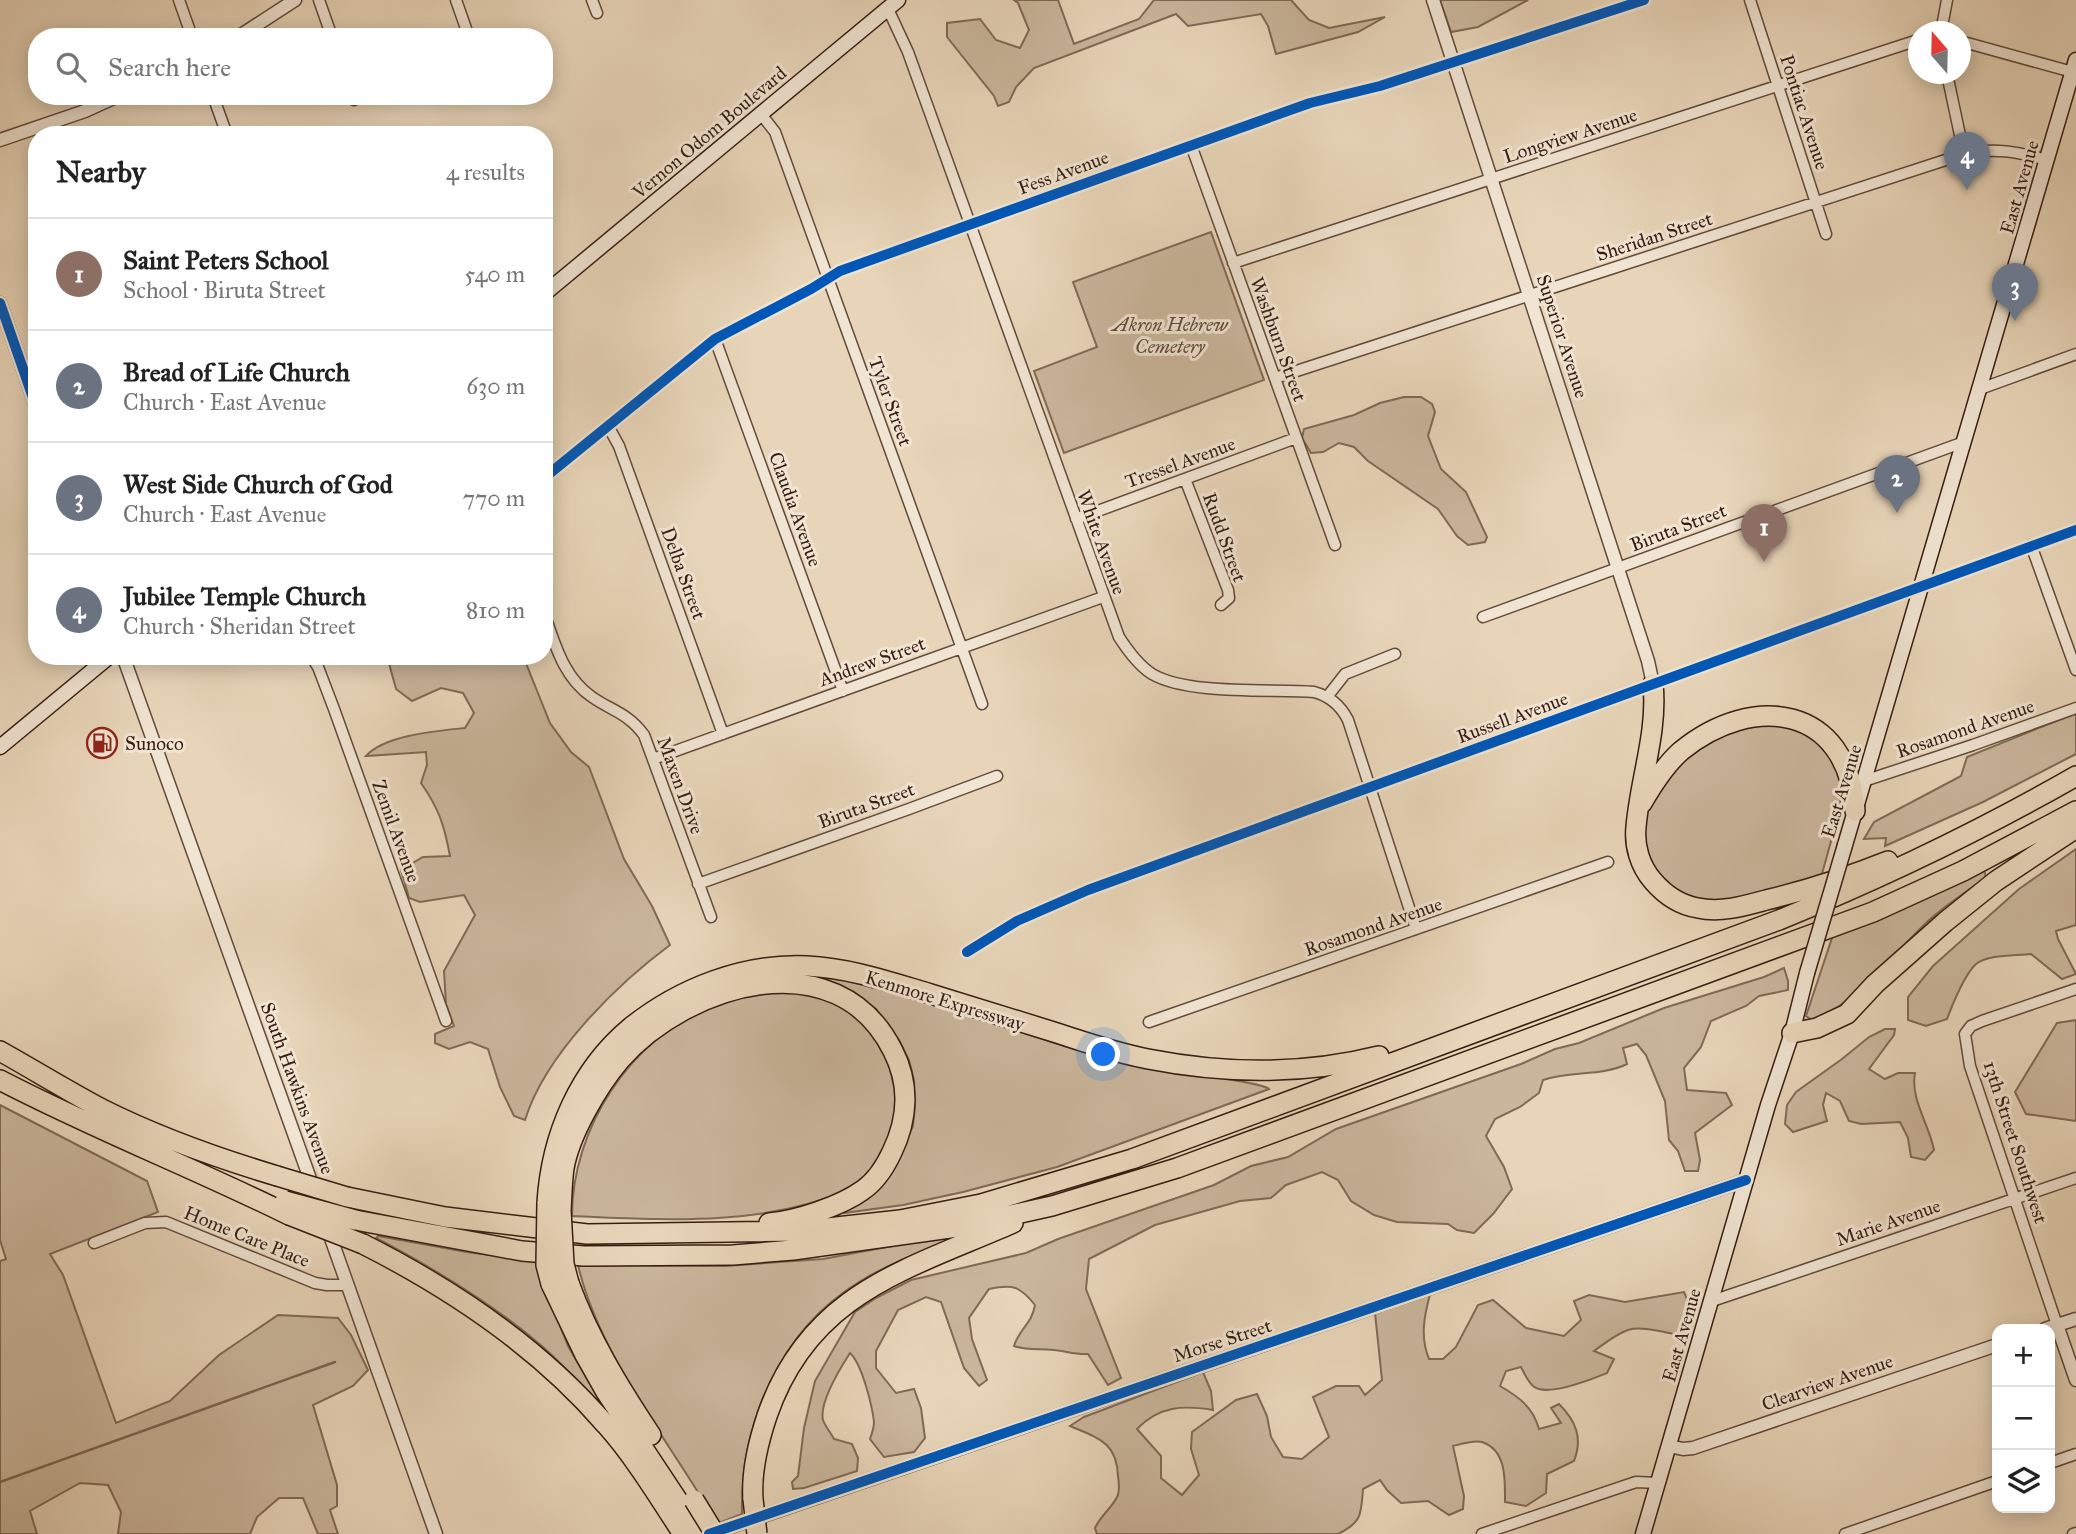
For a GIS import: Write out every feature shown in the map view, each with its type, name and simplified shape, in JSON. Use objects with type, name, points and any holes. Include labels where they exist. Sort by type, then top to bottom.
[{"type":"highway","points":[[1653,684],[1655,712],[1638,810],[1638,853],[1649,877],[1659,889],[1690,906],[1730,909],[1822,886],[2022,806]]},
{"type":"highway","points":[[1638,810],[1652,785],[1672,760],[1702,736],[1734,722],[1776,717],[1790,718],[1811,726],[1835,746],[1845,764],[1855,811]]},
{"type":"highway","points":[[0,1051],[103,1109],[167,1138],[231,1162],[347,1197],[445,1217],[587,1234],[800,1231],[900,1220],[981,1204],[1132,1159],[1779,920],[1955,843],[2076,776]]},
{"type":"highway","points":[[287,1208],[522,1251],[584,1256],[666,1257],[757,1253],[848,1244],[957,1227],[1052,1206],[1177,1168],[1873,912],[1963,871],[2076,811]]},
{"type":"highway","points":[[1792,1033],[1825,1025],[1847,1014],[1875,984],[1945,922],[1996,881],[2076,828]]},
{"type":"highway","name":"Kenmore Expressway","points":[[554,1206],[549,1172],[569,1108],[604,1054],[650,1012],[683,993],[752,970],[807,966],[847,971],[1118,1052],[1186,1066],[1218,1069],[1270,1071],[1357,1062],[1465,1035]]},
{"type":"highway","points":[[635,1233],[778,1223],[830,1207],[863,1190],[878,1176],[896,1144],[905,1110],[905,1092],[898,1060],[880,1028],[866,1013],[834,993],[810,985],[787,982],[755,984],[719,995],[669,1018],[650,1031],[619,1061],[596,1094],[577,1132],[564,1167],[554,1206],[546,1265],[560,1283],[584,1353],[606,1392],[700,1534]]},
{"type":"highway","points":[[0,1080],[205,1174],[287,1208],[363,1244],[455,1295],[529,1350],[606,1425],[682,1507],[715,1534]]},
{"type":"highway","points":[[757,1534],[752,1499],[757,1451],[776,1391],[794,1359],[824,1323],[862,1292],[893,1274],[1052,1206]]},
{"type":"highway","points":[[682,1507],[683,1534]]},
{"type":"main road","name":"Vernon Odom Boulevard","points":[[553,287],[893,4]]},
{"type":"main road","name":"East Avenue","points":[[1643,1534],[2075,69]]},
{"type":"main road","points":[[0,747],[99,665]]},
{"type":"street","points":[[179,0],[189,28]]},
{"type":"street","points":[[252,28],[295,0]]},
{"type":"street","points":[[318,0],[329,28]]},
{"type":"street","points":[[456,0],[466,28]]},
{"type":"street","points":[[592,0],[597,13]]},
{"type":"street","name":"Superior Avenue","points":[[1433,0],[1648,661],[1653,684]]},
{"type":"street","name":"Fess Avenue","points":[[553,471],[715,339],[845,268],[1310,103],[1380,86],[1644,0]]},
{"type":"street","name":"Pontiac Avenue","points":[[1750,0],[1826,234]]},
{"type":"street","points":[[1943,21],[1947,0]]},
{"type":"street","name":"White Avenue","points":[[893,4],[1104,597],[1125,647],[1138,663],[1154,675],[1187,686],[1314,692],[1327,698]]},
{"type":"street","points":[[1971,43],[2075,69]]},
{"type":"street","name":"Longview Avenue","points":[[1233,263],[1908,44]]},
{"type":"street","points":[[1949,84],[1964,154]]},
{"type":"street","points":[[41,126],[98,105]]},
{"type":"street","points":[[216,105],[224,126]]},
{"type":"street","name":"Tyler Street","points":[[761,114],[775,132],[982,704]]},
{"type":"street","points":[[0,140],[28,130]]},
{"type":"street","name":"Washburn Street","points":[[1191,145],[1335,545]]},
{"type":"street","name":"Sheridan Street","points":[[1275,378],[1964,154],[2002,149],[2047,160]]},
{"type":"street","points":[[0,303],[28,383]]},
{"type":"street","name":"Claudia Avenue","points":[[715,339],[843,691]]},
{"type":"street","points":[[1980,389],[2076,354]]},
{"type":"street","name":"Delba Street","points":[[608,426],[624,459],[723,734]]},
{"type":"street","name":"Tressel Avenue","points":[[1076,519],[1296,438]]},
{"type":"street","name":"Biruta Street","points":[[1483,617],[1964,442]]},
{"type":"street","name":"Rudd Street","points":[[1185,479],[1228,590],[1229,598],[1221,605]]},
{"type":"street","name":"Russell Avenue","points":[[967,951],[1017,922],[1088,890],[2076,530]]},
{"type":"street","points":[[2031,545],[2076,670]]},
{"type":"street","name":"Andrew Street","points":[[653,759],[1104,597]]},
{"type":"street","name":"Maxen Drive","points":[[553,638],[573,680],[594,698],[629,718],[644,735],[711,916]]},
{"type":"street","points":[[1395,654],[1346,674],[1327,698],[1340,707],[1348,720],[1416,929]]},
{"type":"street","name":"South Hawkins Avenue","points":[[126,665],[436,1534]]},
{"type":"street","name":"Zemil Avenue","points":[[317,665],[446,1021]]},
{"type":"street","name":"Rosamond Avenue","points":[[1864,781],[2076,708]]},
{"type":"street","name":"Biruta Street","points":[[698,884],[997,776]]},
{"type":"street","name":"Rosamond Avenue","points":[[1149,1023],[1608,862]]},
{"type":"street","name":"13th Street Southwest","points":[[2050,1324],[2014,1199],[1970,1066],[1965,1034],[1982,1021],[2076,989]]},
{"type":"street","name":"Marie Avenue","points":[[1712,1301],[2076,1178]]},
{"type":"street","name":"Morse Street","points":[[709,1534],[1746,1180]]},
{"type":"street","name":"Home Care Place","points":[[94,1243],[145,1223],[166,1222],[315,1283],[348,1285]]},
{"type":"street","points":[[2055,1326],[2076,1319]]},
{"type":"street","name":"13th Street Southwest","points":[[2055,1335],[2076,1380]]},
{"type":"street","name":"Clearview Avenue","points":[[1669,1446],[1693,1448],[1992,1347]]},
{"type":"street","points":[[2055,1461],[2076,1454]]},
{"type":"street","points":[[1482,1534],[1636,1482],[1658,1483]]},
{"type":"street","points":[[1845,1534],[1992,1483]]},
{"type":"green space","points":[[1014,0],[1058,0],[1074,44],[1139,19],[1154,0],[1291,0],[1309,20],[1329,28],[1385,17],[1358,32],[1276,54],[1268,26],[1261,14],[1188,26],[1176,14],[1034,68],[1016,87],[1009,102],[998,106],[994,96],[947,37],[947,23],[980,19],[996,40],[1020,48],[1029,30],[1018,3]]},
{"type":"green space","points":[[1440,0],[1528,0],[1478,27],[1451,32]]},
{"type":"green space","name":"Akron Hebrew Cemetery","points":[[1211,232],[1264,380],[1064,453],[1034,371],[1097,347],[1073,282]]},
{"type":"green space","points":[[1404,397],[1421,397],[1432,404],[1435,412],[1428,436],[1441,469],[1466,492],[1487,537],[1485,542],[1468,545],[1457,536],[1438,509],[1368,461],[1354,447],[1339,443],[1323,452],[1311,453],[1302,438],[1304,429]]},
{"type":"green space","points":[[389,665],[527,665],[550,723],[571,752],[589,767],[624,859],[652,906],[670,945],[627,980],[565,1047],[548,1071],[525,1120],[514,1116],[500,1087],[488,1049],[470,1042],[449,1049],[435,1043],[435,1034],[454,1026],[446,1004],[444,971],[475,915],[464,895],[420,902],[409,898],[401,870],[423,857],[450,856],[440,817],[421,783],[427,765],[426,752],[366,756],[398,739],[465,728],[474,713],[463,693],[441,688],[412,701],[396,689]]},
{"type":"green space","points":[[2076,713],[2076,754],[1983,802],[1885,846],[1886,838],[1864,839],[1874,822],[1961,776],[1967,757]]},
{"type":"green space","points":[[1784,722],[1819,737],[1842,777],[1840,809],[1820,881],[1773,895],[1707,903],[1665,886],[1642,845],[1647,809],[1677,762],[1721,732]]},
{"type":"green space","points":[[2076,849],[2076,925],[2056,931],[2076,974],[2062,979],[2031,954],[1988,959],[1976,964],[1968,975],[1947,1019],[1926,1026],[1908,1020],[1908,997],[1933,966],[2019,889]]},
{"type":"green space","points":[[1984,869],[1986,878],[1933,917],[1845,1002],[1813,1021],[1806,1016],[1833,935]]},
{"type":"green space","points":[[1784,968],[1788,990],[1759,996],[1746,1006],[1711,1021],[1701,1047],[1684,1068],[1687,1090],[1726,1093],[1732,1105],[1695,1133],[1700,1160],[1698,1171],[1685,1171],[1678,1151],[1669,1140],[1665,1101],[1646,1055],[1637,1044],[1623,1048],[1627,1064],[1608,1070],[1543,1080],[1539,1093],[1520,1107],[1495,1119],[1486,1136],[1504,1167],[1512,1189],[1474,1233],[1457,1230],[1448,1224],[1397,1222],[1374,1215],[1351,1201],[1338,1180],[1322,1172],[1286,1185],[1271,1198],[1240,1201],[1155,1225],[1089,1259],[1086,1289],[1121,1378],[1108,1385],[1088,1354],[1014,1346],[1035,1305],[1015,1288],[989,1289],[969,1318],[972,1339],[987,1380],[979,1386],[964,1368],[941,1302],[926,1297],[898,1310],[876,1351],[876,1368],[896,1393],[914,1389],[921,1408],[925,1438],[914,1452],[884,1457],[870,1439],[874,1422],[871,1406],[862,1375],[850,1353],[827,1395],[823,1420],[834,1439],[852,1444],[858,1458],[857,1471],[793,1489],[792,1482],[798,1476],[804,1428],[815,1381],[855,1312],[876,1298],[911,1280],[1026,1253],[1058,1239],[1214,1185],[1251,1166],[1288,1157],[1336,1129],[1521,1064],[1555,1049],[1579,1043],[1664,1008],[1764,977]]},
{"type":"green space","points":[[802,973],[855,981],[890,990],[1110,1059],[1269,1089],[1057,1167],[903,1205],[844,1213],[844,1209],[895,1167],[913,1126],[914,1080],[909,1060],[899,1040],[876,1009],[849,992]]},
{"type":"green space","points":[[795,991],[821,996],[847,1009],[869,1029],[884,1054],[897,1098],[895,1117],[882,1154],[864,1180],[851,1189],[818,1201],[749,1215],[678,1219],[572,1216],[582,1151],[594,1120],[631,1064],[655,1041],[682,1021],[712,1007],[732,1000]]},
{"type":"green space","points":[[2076,1020],[2076,1121],[2026,1114],[2015,1092],[2057,1023]]},
{"type":"green space","points":[[1885,1029],[1895,1029],[1894,1035],[1869,1069],[1885,1079],[1898,1073],[1915,1073],[1917,1102],[1934,1150],[1925,1160],[1911,1157],[1908,1138],[1900,1122],[1861,1124],[1849,1121],[1840,1101],[1826,1093],[1823,1105],[1827,1121],[1793,1132],[1785,1124],[1787,1105],[1796,1092],[1869,1037]]},
{"type":"green space","points":[[0,1105],[147,1181],[158,1212],[50,1254],[63,1275],[116,1423],[170,1401],[219,1355],[278,1315],[338,1318],[351,1335],[368,1370],[353,1386],[313,1405],[337,1485],[337,1506],[330,1510],[338,1534],[318,1534],[303,1498],[279,1498],[257,1517],[250,1534],[118,1534],[121,1512],[108,1485],[80,1483],[30,1511],[37,1534],[0,1534],[0,1261],[6,1259],[0,1240]]},
{"type":"green space","points":[[956,1234],[957,1238],[895,1263],[859,1282],[831,1302],[807,1326],[770,1382],[757,1414],[743,1480],[742,1514],[719,1523],[614,1356],[587,1296],[578,1265],[725,1266],[823,1259]]},
{"type":"green space","points":[[378,1236],[538,1261],[568,1346],[604,1408],[543,1347],[504,1316],[441,1275],[376,1238]]},
{"type":"green space","points":[[1684,1292],[1690,1314],[1689,1336],[1641,1329],[1624,1332],[1594,1351],[1614,1359],[1607,1373],[1548,1390],[1533,1386],[1521,1367],[1506,1371],[1500,1386],[1524,1403],[1539,1429],[1561,1423],[1551,1408],[1559,1404],[1574,1423],[1578,1437],[1574,1461],[1547,1474],[1546,1493],[1526,1506],[1505,1502],[1503,1467],[1496,1452],[1482,1442],[1468,1442],[1453,1446],[1464,1496],[1463,1509],[1449,1515],[1428,1501],[1401,1503],[1380,1480],[1363,1489],[1359,1517],[1352,1526],[1338,1534],[1097,1534],[1097,1523],[1118,1495],[1119,1482],[1117,1465],[1110,1448],[1097,1438],[1070,1426],[1084,1417],[1203,1372],[1211,1391],[1213,1410],[1172,1409],[1145,1421],[1137,1429],[1161,1456],[1161,1478],[1182,1495],[1199,1475],[1191,1449],[1192,1432],[1236,1400],[1257,1394],[1267,1416],[1271,1437],[1283,1457],[1302,1459],[1329,1437],[1313,1397],[1336,1386],[1359,1386],[1365,1395],[1382,1380],[1375,1313],[1430,1294],[1425,1319],[1425,1343],[1429,1359],[1443,1359],[1456,1347],[1478,1305],[1493,1300],[1526,1328],[1564,1336],[1581,1320],[1574,1301],[1589,1295],[1625,1302]]},
{"type":"waterway","points":[[0,1482],[335,1362]]},
{"type":"cycle path","points":[[553,471],[715,339],[840,271],[1310,103],[1380,86],[1644,0]]},
{"type":"cycle path","points":[[0,303],[28,383]]},
{"type":"cycle path","points":[[967,952],[1017,921],[1088,890],[2076,530]]},
{"type":"cycle path","points":[[709,1534],[1746,1180]]},
{"type":"place","name":"Jubilee Temple Church","points":[[1967,190]]},
{"type":"place","name":"West Side Church of God","points":[[2015,321]]},
{"type":"place","name":"Bread of Life Church","points":[[1897,513]]},
{"type":"place","name":"Saint Peters School","points":[[1764,562]]},
{"type":"place","name":"Sunoco","points":[[102,743]]}]
